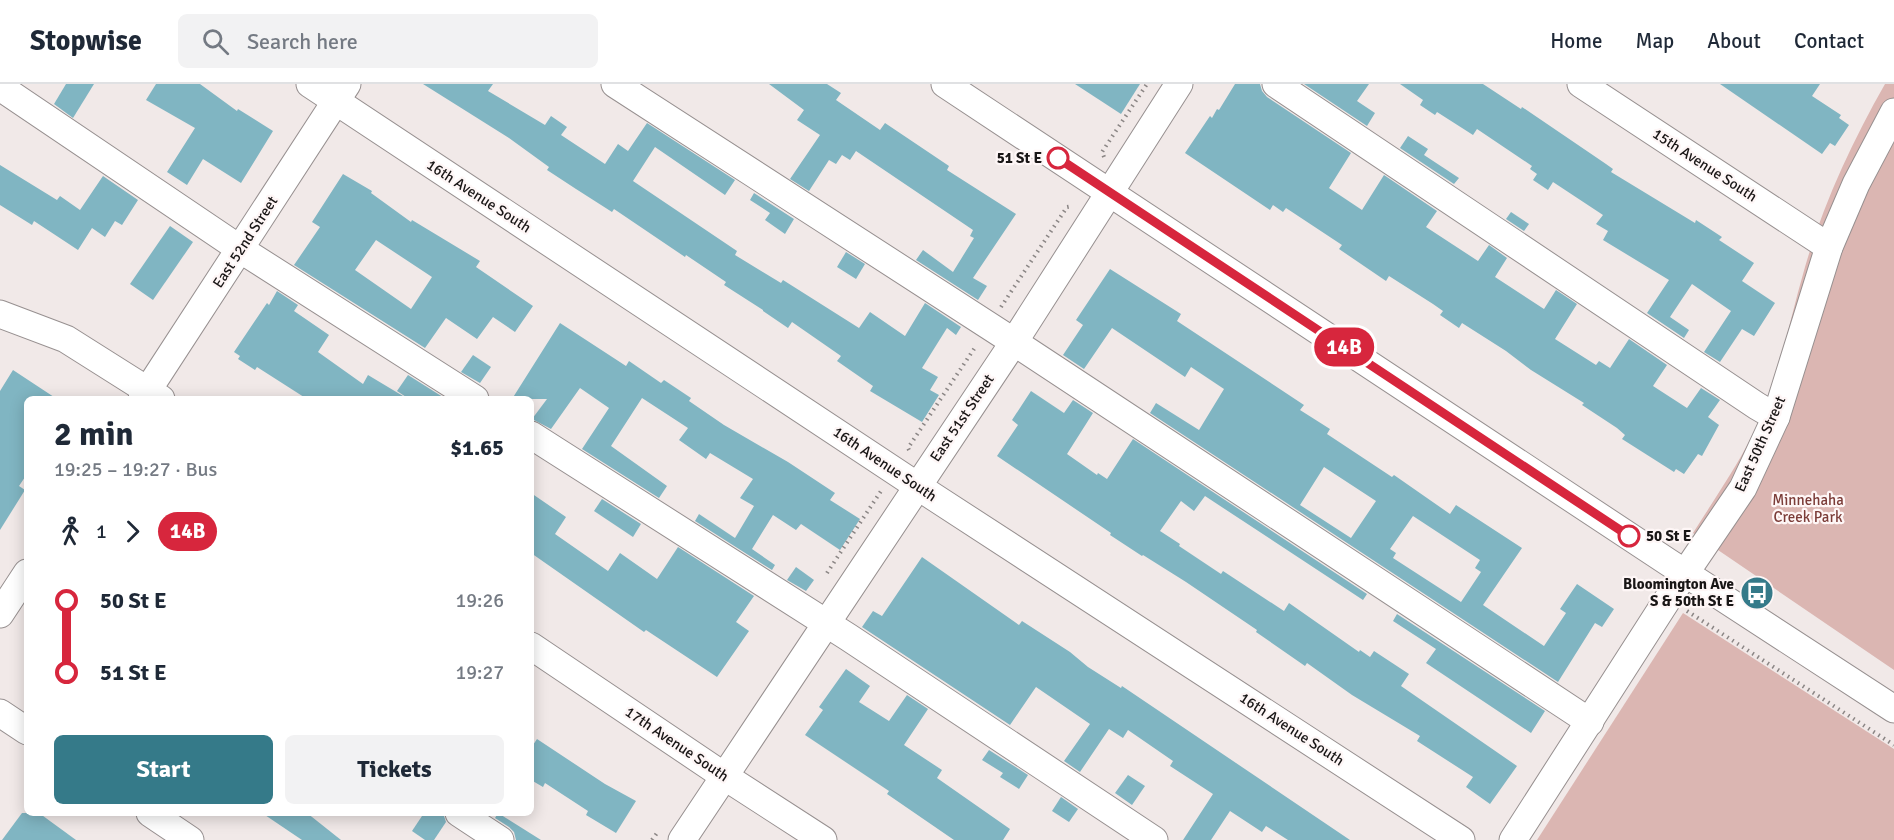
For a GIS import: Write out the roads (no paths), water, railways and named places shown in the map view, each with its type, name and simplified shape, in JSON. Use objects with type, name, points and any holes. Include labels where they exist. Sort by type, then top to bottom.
[{"type":"street","name":"16th Avenue South","points":[[310,84],[341,92],[917,485],[1461,840]]},
{"type":"street","points":[[615,84],[1014,342],[1590,722]]},
{"type":"street","points":[[945,84],[1894,709]]},
{"type":"street","name":"East 51st Street","points":[[682,840],[1014,342],[1179,84]]},
{"type":"street","points":[[1276,84],[1747,400],[1776,417]]},
{"type":"street","name":"15th Avenue South","points":[[1581,84],[1829,247]]},
{"type":"street","points":[[0,87],[240,249],[470,396]]},
{"type":"street","name":"East 52nd Street","points":[[151,396],[240,249],[341,92]]},
{"type":"street","name":"East 50th Street","points":[[1513,840],[1743,488],[1776,417],[1829,247],[1856,184],[1894,112]]},
{"type":"street","points":[[0,314],[66,339],[151,396]]},
{"type":"street","points":[[534,437],[828,624],[1154,840]]},
{"type":"street","points":[[0,614],[24,578]]},
{"type":"street","name":"17th Avenue South","points":[[534,648],[823,840]]},
{"type":"street","points":[[0,713],[24,729]]},
{"type":"street","points":[[154,816],[190,840]]},
{"type":"street","points":[[464,816],[500,840]]},
{"type":"place","name":"51 St E","points":[[1058,158]]},
{"type":"place","name":"50 St E","points":[[1629,536]]},
{"type":"place","name":"Bloomington Ave S & 50th St E","points":[[1757,593]]},
{"type":"park label","name":"Minnehaha Creek Park","points":[[1808,508]]}]
